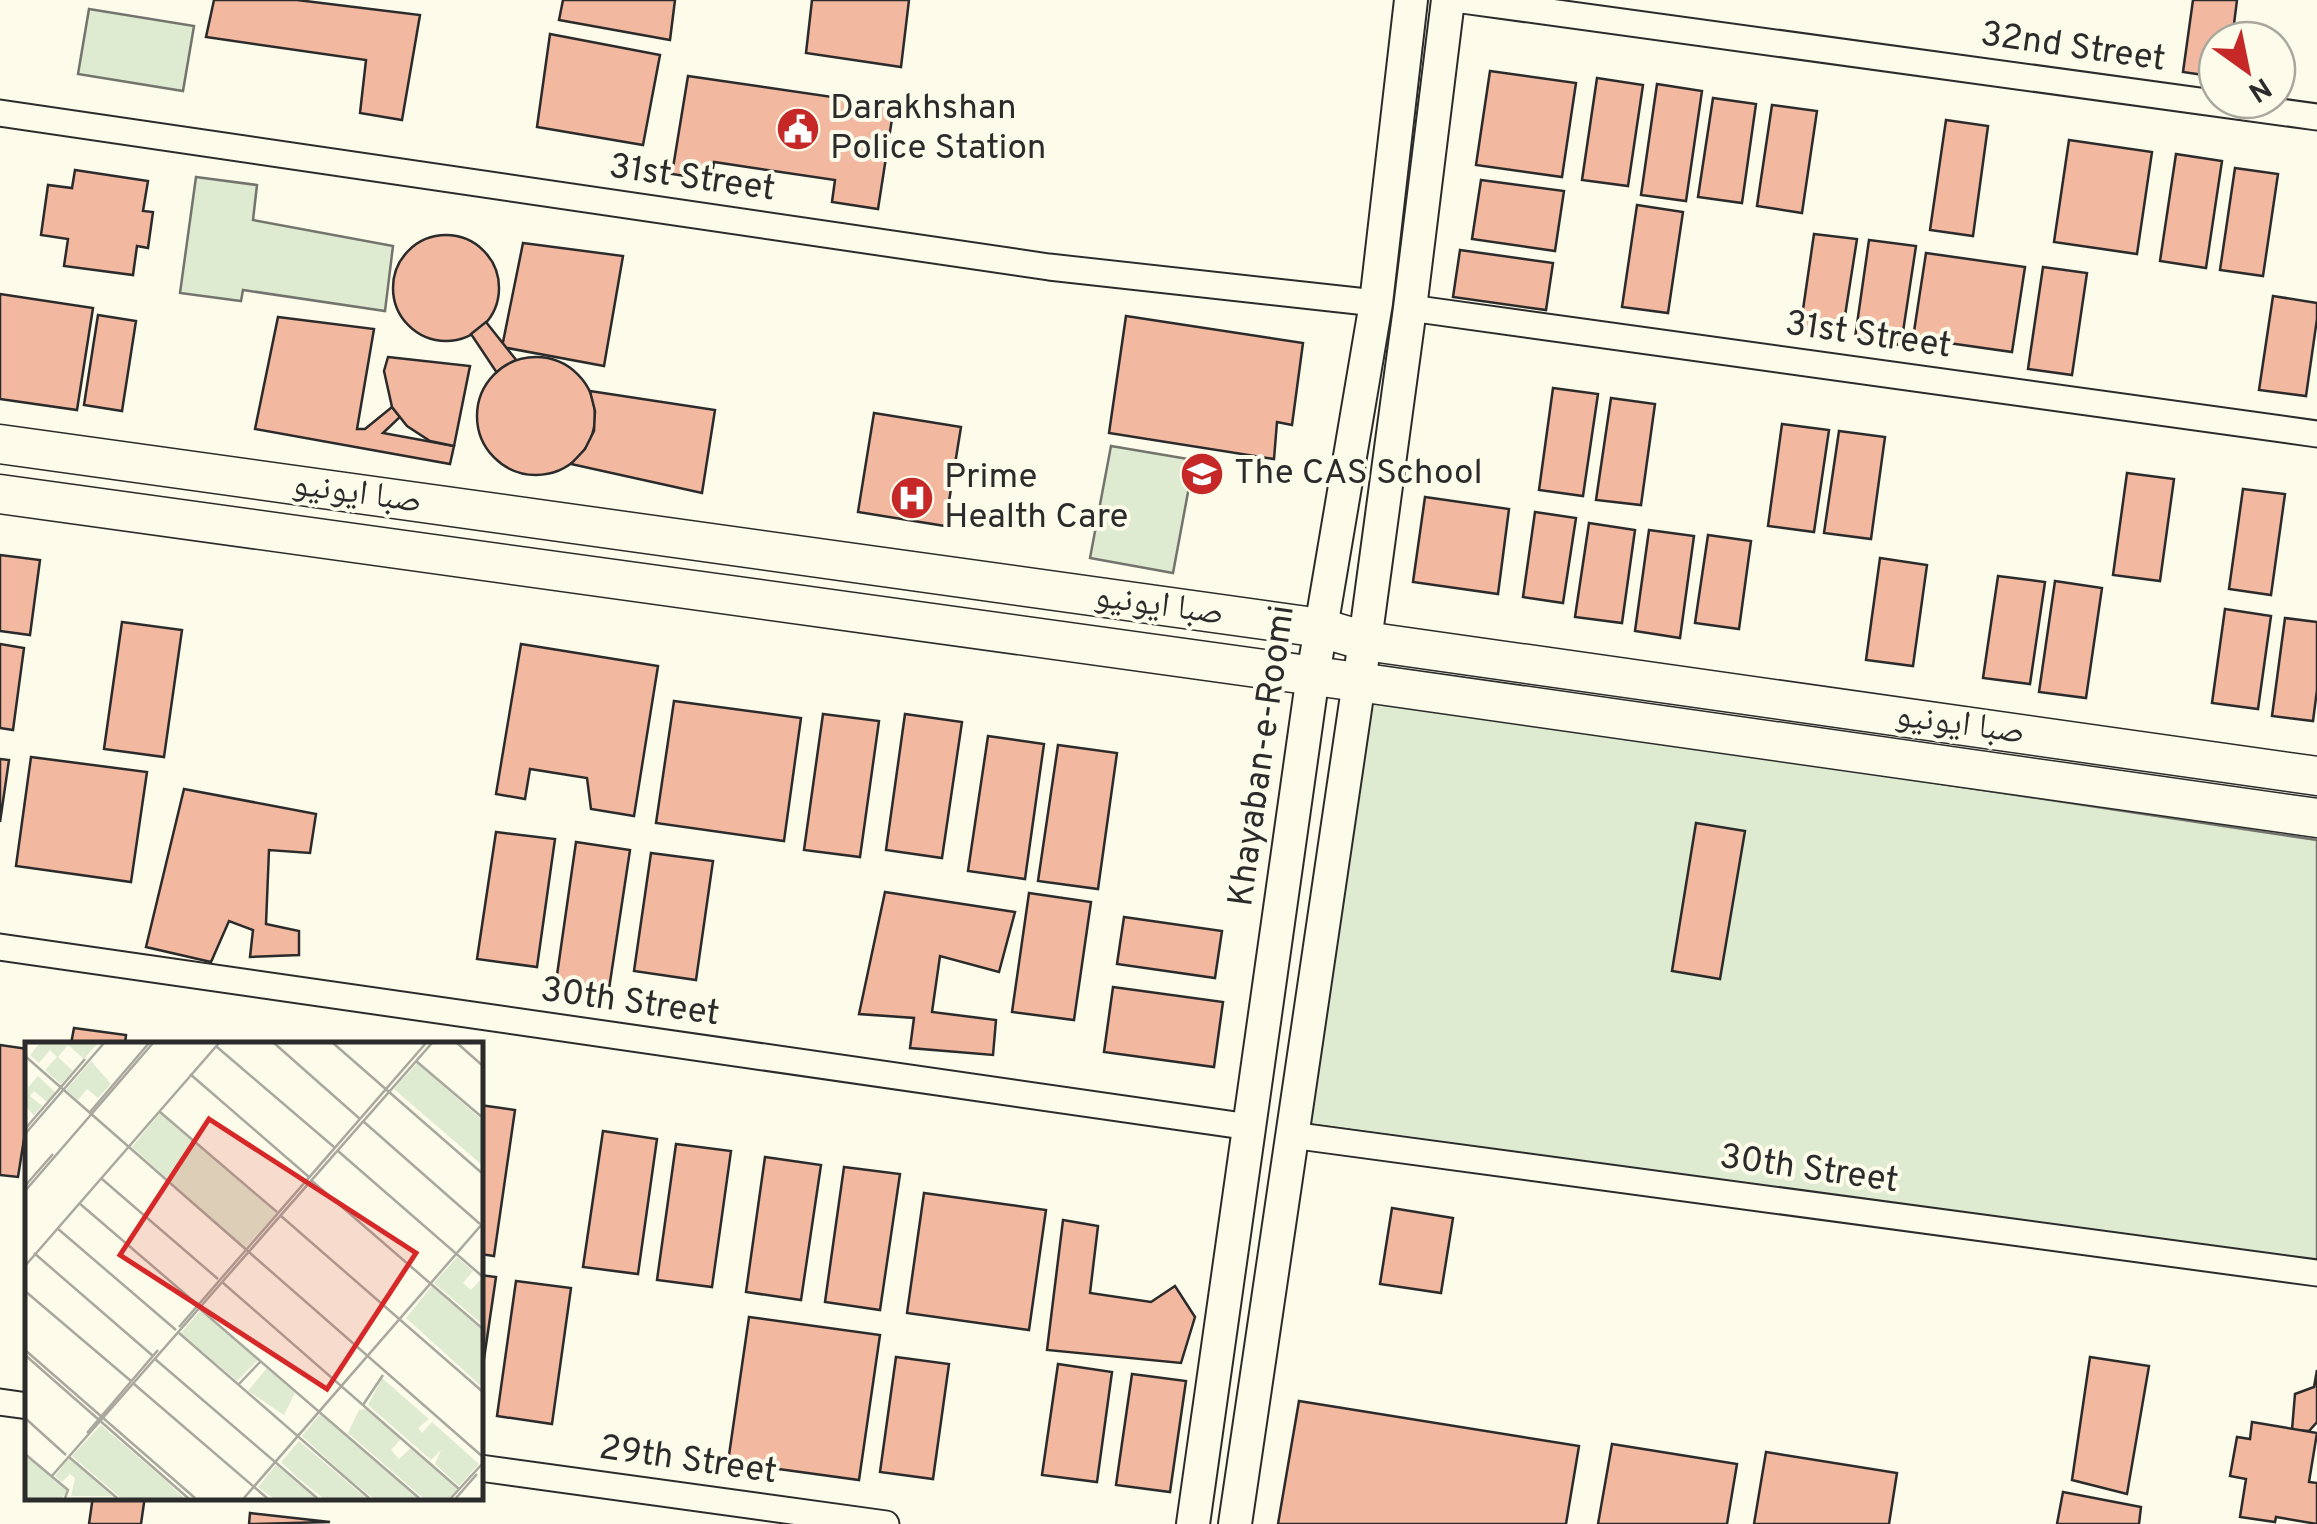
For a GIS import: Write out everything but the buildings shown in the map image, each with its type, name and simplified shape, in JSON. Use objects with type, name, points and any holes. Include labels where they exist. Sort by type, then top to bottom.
[{"type":"main road","name":"صبا ایونیو","points":[[0,444],[1320,628],[1365,641],[2317,776]]},
{"type":"main road","name":"صبا ایونیو","points":[[0,494],[2317,818]]},
{"type":"street","name":"Khayaban-e-Roomi","points":[[1193,1524],[1320,628],[1376,303],[1411,0]]},
{"type":"street","points":[[1235,1524],[1365,641],[1448,0]]},
{"type":"street","name":"32nd Street","points":[[1462,0],[2317,117]]},
{"type":"street","name":"31st Street","points":[[0,113],[1049,267],[1376,303]]},
{"type":"street","name":"31st Street","points":[[1410,308],[2317,434]]},
{"type":"street","name":"30th Street","points":[[0,947],[1250,1127]]},
{"type":"street","name":"30th Street","points":[[1291,1135],[2317,1273]]},
{"type":"street","points":[[0,1402],[25,1406]]},
{"type":"street","name":"29th Street","points":[[482,1468],[886,1524]]},
{"type":"green space","points":[[89,9],[194,26],[183,91],[78,74]]},
{"type":"green space","points":[[196,177],[257,185],[253,220],[393,246],[385,311],[243,290],[241,301],[180,293]]},
{"type":"green space","points":[[1111,446],[1194,460],[1173,573],[1090,558]]},
{"type":"green space","points":[[1368,698],[2317,840],[2317,1263],[1307,1124]]},
{"type":"place","name":"Darakhshan Police Station","points":[[798,129]]},
{"type":"place","name":"The CAS School","points":[[1202,474]]},
{"type":"place","name":"Prime Health Care","points":[[912,498]]}]
